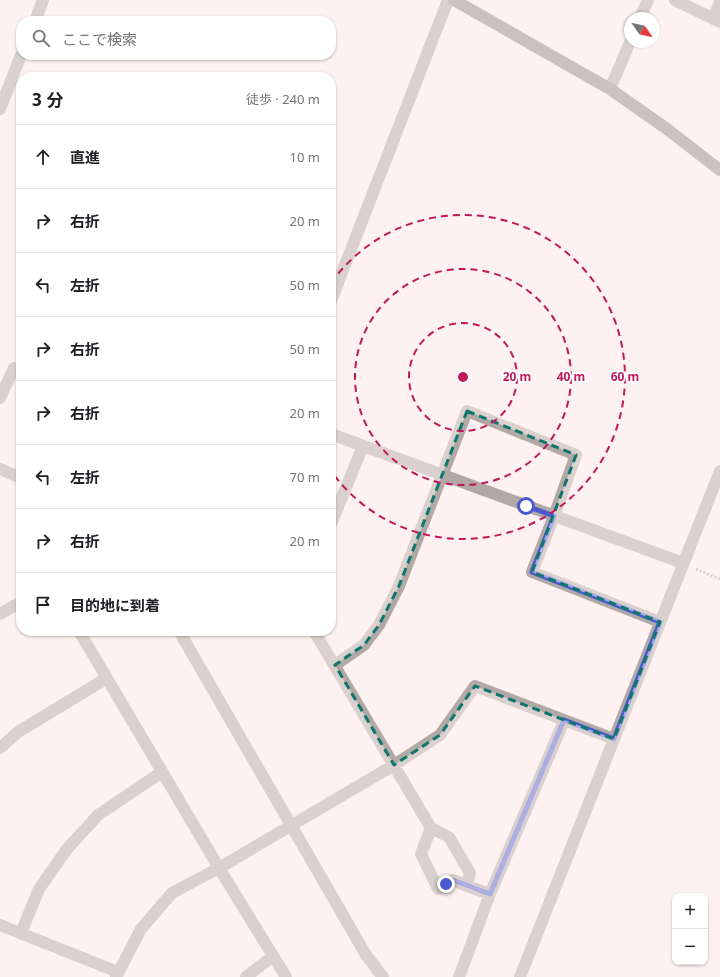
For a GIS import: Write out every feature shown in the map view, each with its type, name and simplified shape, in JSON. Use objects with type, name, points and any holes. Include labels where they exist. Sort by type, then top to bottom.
[{"type":"street","points":[[37,16],[43,0]]},
{"type":"street","points":[[336,288],[448,0]]},
{"type":"street","points":[[454,0],[610,89],[667,129],[720,170]]},
{"type":"street","points":[[643,12],[648,0]]},
{"type":"street","points":[[676,0],[717,20],[720,2]]},
{"type":"street","points":[[610,89],[627,48]]},
{"type":"street","points":[[0,109],[19,60]]},
{"type":"street","points":[[0,398],[14,368],[16,369]]},
{"type":"street","points":[[335,665],[364,644],[379,625],[399,586],[467,411],[576,455],[532,572],[660,622]]},
{"type":"street","points":[[336,436],[683,563]]},
{"type":"street","points":[[336,512],[363,446]]},
{"type":"street","points":[[0,469],[16,476]]},
{"type":"street","points":[[520,977],[720,471]]},
{"type":"street","points":[[0,614],[16,605]]},
{"type":"street","points":[[83,636],[219,868],[286,977]]},
{"type":"street","points":[[182,636],[366,955],[382,977]]},
{"type":"street","points":[[317,636],[431,828],[449,837],[470,873],[466,886]]},
{"type":"street","points":[[0,748],[18,732],[107,678]]},
{"type":"street","points":[[0,925],[117,974],[141,929],[172,893],[219,868],[394,765],[440,735],[475,686],[614,739]]},
{"type":"street","points":[[459,977],[490,894],[564,720]]},
{"type":"street","points":[[21,933],[39,889],[67,849],[98,815],[162,772]]},
{"type":"street","points":[[431,828],[421,854],[438,889],[453,880],[490,894]]},
{"type":"street","points":[[246,977],[273,956]]},
{"type":"path","points":[[683,563],[720,579]]},
{"type":"highlighted area","points":[[467,411],[576,455],[532,572],[660,622],[614,739],[475,686],[440,735],[394,765],[335,665],[364,645],[379,625],[399,586]]},
{"type":"route","points":[[446,884],[453,880],[490,894],[564,720],[614,739],[660,622],[532,572],[554,516],[526,506]]}]
